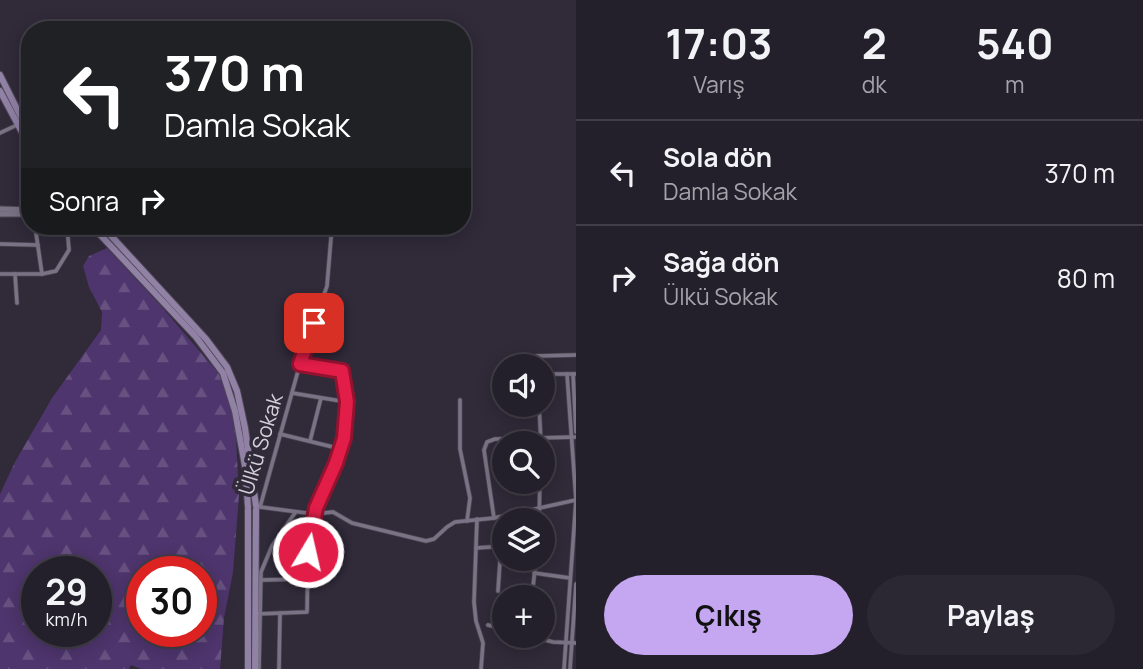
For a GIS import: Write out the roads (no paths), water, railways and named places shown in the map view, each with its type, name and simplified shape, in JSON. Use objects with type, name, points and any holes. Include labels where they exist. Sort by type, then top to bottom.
[{"type":"main road","points":[[0,75],[21,117]]},
{"type":"main road","points":[[0,91],[21,132]]},
{"type":"main road","points":[[100,235],[201,342],[220,368],[230,390],[254,508],[248,669]]},
{"type":"main road","points":[[110,235],[206,339],[227,366],[235,385],[245,428],[254,508],[257,669]]},
{"type":"street","points":[[0,133],[17,125]]},
{"type":"street","points":[[0,212],[21,212]]},
{"type":"street","points":[[36,235],[42,274]]},
{"type":"street","points":[[0,274],[42,274],[57,271],[69,250],[68,235]]},
{"type":"street","name":"Ülkü Sokak","points":[[254,508],[327,286],[331,235]]},
{"type":"street","points":[[0,244],[38,244]]},
{"type":"street","points":[[15,274],[17,303]]},
{"type":"street","points":[[555,356],[576,355]]},
{"type":"street","points":[[295,513],[272,546],[261,572],[258,614],[307,612],[308,552],[314,514],[341,449],[345,430],[347,402],[342,371],[300,364]]},
{"type":"street","points":[[572,374],[574,435]]},
{"type":"street","points":[[564,669],[576,500],[572,374]]},
{"type":"street","points":[[292,393],[347,402]]},
{"type":"street","points":[[310,441],[321,398]]},
{"type":"street","points":[[460,400],[460,449],[470,498],[467,521]]},
{"type":"street","points":[[280,434],[341,449]]},
{"type":"street","points":[[555,436],[574,435]]},
{"type":"street","points":[[492,441],[485,446],[493,508]]},
{"type":"street","points":[[544,508],[576,500]]},
{"type":"street","points":[[254,508],[314,514],[333,512],[356,524],[426,541],[434,539],[452,523],[492,518]]},
{"type":"street","points":[[477,519],[474,607],[483,643],[481,669]]},
{"type":"street","points":[[281,535],[308,552]]},
{"type":"street","points":[[475,548],[492,547]]},
{"type":"street","points":[[533,585],[534,573],[570,578]]},
{"type":"street","points":[[261,580],[308,579]]},
{"type":"street","points":[[570,669],[576,587]]},
{"type":"street","points":[[279,669],[280,613]]},
{"type":"street","points":[[488,625],[492,626]]},
{"type":"street","points":[[555,641],[574,643]]}]
